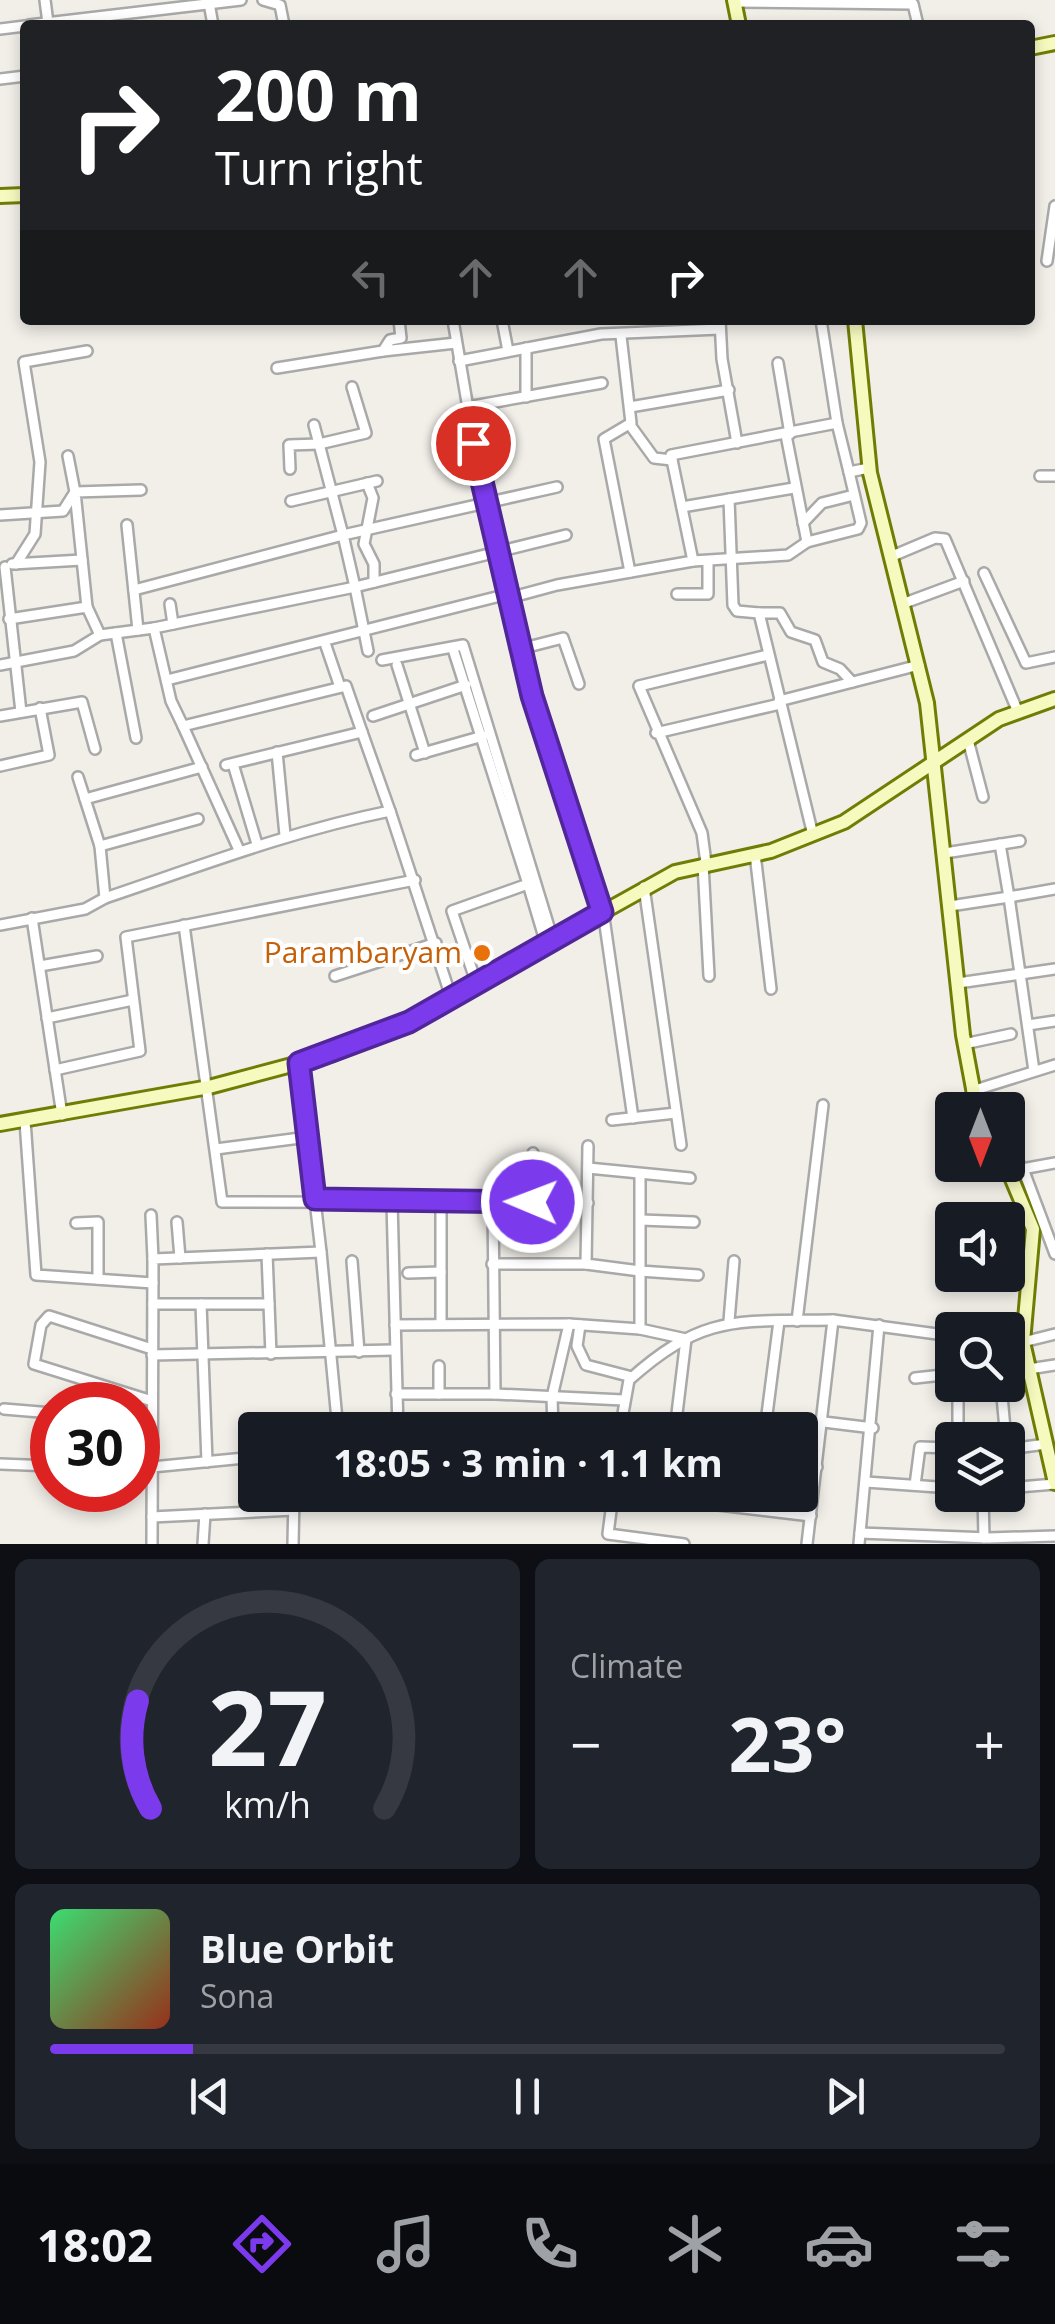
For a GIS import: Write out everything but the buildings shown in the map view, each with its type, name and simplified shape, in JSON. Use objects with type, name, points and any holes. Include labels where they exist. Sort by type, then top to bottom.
[{"type":"street","points":[[117,20],[241,0]]},
{"type":"street","points":[[266,0],[280,5],[283,20]]},
{"type":"street","points":[[735,1],[913,4],[917,20]]},
{"type":"street","points":[[1047,262],[1054,241],[1050,234],[1055,206]]},
{"type":"street","points":[[383,352],[390,340],[401,338],[399,325]]},
{"type":"street","points":[[454,325],[466,407],[520,649],[602,912],[633,1118]]},
{"type":"street","points":[[503,325],[508,351]]},
{"type":"street","points":[[599,325],[601,334]]},
{"type":"street","points":[[458,361],[601,334],[622,336],[712,325]]},
{"type":"street","points":[[720,325],[737,444]]},
{"type":"street","points":[[167,680],[508,596],[693,562],[734,562],[788,555],[807,542],[858,529],[861,523],[837,423],[822,325]]},
{"type":"street","points":[[855,325],[869,468],[919,664],[936,763],[971,1091],[1055,1065]]},
{"type":"street","points":[[622,336],[630,426],[654,458],[672,460]]},
{"type":"street","points":[[276,368],[456,343]]},
{"type":"street","points":[[526,348],[526,396]]},
{"type":"street","points":[[16,564],[35,534],[40,462],[24,362],[86,351]]},
{"type":"street","points":[[778,363],[794,488],[807,542]]},
{"type":"street","points":[[466,407],[602,383]]},
{"type":"street","points":[[290,469],[289,445],[319,444],[366,433],[352,387]]},
{"type":"street","points":[[630,406],[729,390]]},
{"type":"street","points":[[693,562],[671,456],[837,423]]},
{"type":"street","points":[[314,425],[368,651]]},
{"type":"street","points":[[630,426],[604,439],[630,572]]},
{"type":"street","points":[[68,456],[87,607],[100,635]]},
{"type":"street","points":[[849,472],[869,468]]},
{"type":"street","points":[[1040,476],[1055,476]]},
{"type":"street","points":[[291,502],[372,482],[373,498],[364,544],[374,564],[374,582]]},
{"type":"street","points":[[134,590],[343,535],[557,486]]},
{"type":"street","points":[[682,506],[794,488]]},
{"type":"street","points":[[75,492],[140,490]]},
{"type":"street","points":[[0,514],[63,511],[75,492]]},
{"type":"street","points":[[802,523],[822,504],[854,495]]},
{"type":"street","points":[[729,499],[734,533],[729,554],[734,562],[737,611],[780,614],[796,635],[814,640],[823,662],[840,669],[852,682]]},
{"type":"street","points":[[127,525],[138,630]]},
{"type":"street","points":[[0,666],[74,651],[100,635],[154,628],[355,587],[566,534]]},
{"type":"street","points":[[890,557],[941,538],[964,580],[1018,712]]},
{"type":"street","points":[[21,712],[2,567],[82,560]]},
{"type":"street","points":[[677,594],[708,594],[708,562]]},
{"type":"street","points":[[984,572],[1026,663],[1055,656]]},
{"type":"street","points":[[902,604],[964,580]]},
{"type":"street","points":[[170,604],[172,624]]},
{"type":"street","points":[[6,617],[87,607]]},
{"type":"street","points":[[759,613],[814,835]]},
{"type":"street","points":[[764,636],[788,626]]},
{"type":"street","points":[[154,628],[182,726],[239,850]]},
{"type":"street","points":[[116,633],[136,738]]},
{"type":"street","points":[[520,649],[563,638],[579,684]]},
{"type":"street","points":[[326,643],[340,687]]},
{"type":"street","points":[[382,660],[463,645],[469,684]]},
{"type":"street","points":[[453,649],[469,684],[550,942]]},
{"type":"street","points":[[709,976],[702,832],[656,733],[639,686],[768,655]]},
{"type":"street","points":[[397,664],[421,754],[485,736]]},
{"type":"street","points":[[656,733],[919,664]]},
{"type":"street","points":[[374,716],[469,684]]},
{"type":"street","points":[[182,726],[346,686],[415,880],[452,1000]]},
{"type":"street","points":[[0,1112],[1,1124],[209,1088],[386,1033],[452,1000],[644,887],[705,864],[755,854],[814,835],[870,807],[968,740],[1018,712],[1055,699]]},
{"type":"street","points":[[0,716],[84,704],[95,748]]},
{"type":"street","points":[[0,766],[50,755],[40,708]]},
{"type":"street","points":[[258,844],[230,764],[362,732]]},
{"type":"street","points":[[485,736],[528,884],[550,942]]},
{"type":"street","points":[[968,740],[982,797]]},
{"type":"street","points":[[277,752],[285,835]]},
{"type":"street","points":[[85,799],[202,768]]},
{"type":"street","points":[[78,776],[100,846],[105,898]]},
{"type":"street","points":[[0,925],[85,908],[285,835],[390,811]]},
{"type":"street","points":[[100,846],[198,818]]},
{"type":"street","points":[[945,853],[1020,842]]},
{"type":"street","points":[[1000,844],[1034,1072]]},
{"type":"street","points":[[755,854],[771,989]]},
{"type":"street","points":[[55,1070],[140,1052],[126,937],[415,880]]},
{"type":"street","points":[[476,986],[452,912],[528,884]]},
{"type":"street","points":[[644,887],[681,1145]]},
{"type":"street","points":[[950,906],[1055,890]]},
{"type":"street","points":[[32,918],[62,1116]]},
{"type":"street","points":[[184,925],[222,1202],[441,1199],[588,1203]]},
{"type":"street","points":[[335,976],[436,943]]},
{"type":"street","points":[[40,966],[97,956]]},
{"type":"street","points":[[958,983],[1055,969]]},
{"type":"street","points":[[48,1018],[132,1000]]},
{"type":"street","points":[[1028,1026],[1055,1021]]},
{"type":"street","points":[[964,1044],[1010,1034]]},
{"type":"street","points":[[299,1063],[336,1412]]},
{"type":"street","points":[[797,1320],[823,1104]]},
{"type":"street","points":[[612,1120],[676,1113]]},
{"type":"street","points":[[25,1121],[36,1275],[153,1284]]},
{"type":"street","points":[[216,1148],[308,1137]]},
{"type":"street","points":[[586,1264],[588,1146]]},
{"type":"street","points":[[532,1202],[533,1153]]},
{"type":"street","points":[[1025,1168],[1055,1163]]},
{"type":"street","points":[[588,1168],[690,1178]]},
{"type":"street","points":[[640,1175],[640,1329]]},
{"type":"street","points":[[1025,1176],[1055,1254]]},
{"type":"street","points":[[1013,1182],[1032,1229],[1025,1317]]},
{"type":"street","points":[[441,1199],[441,1324]]},
{"type":"street","points":[[392,1202],[397,1412]]},
{"type":"street","points":[[493,1202],[495,1394]]},
{"type":"street","points":[[150,1215],[152,1382]]},
{"type":"street","points":[[640,1220],[694,1222]]},
{"type":"street","points":[[76,1222],[98,1222],[98,1279]]},
{"type":"street","points":[[178,1222],[180,1258]]},
{"type":"street","points":[[153,1259],[321,1252]]},
{"type":"street","points":[[266,1254],[271,1354]]},
{"type":"street","points":[[729,1321],[734,1260]]},
{"type":"street","points":[[352,1261],[359,1352]]},
{"type":"street","points":[[492,1264],[586,1264],[698,1275]]},
{"type":"street","points":[[408,1273],[441,1272]]},
{"type":"street","points":[[152,1304],[269,1304]]},
{"type":"street","points":[[201,1304],[207,1462]]},
{"type":"street","points":[[87,1382],[34,1364],[41,1325],[50,1316],[152,1352],[331,1354],[394,1350]]},
{"type":"street","points":[[766,1412],[779,1320]]},
{"type":"street","points":[[818,1467],[832,1320]]},
{"type":"street","points":[[622,1412],[632,1377],[686,1338],[729,1321],[832,1320],[935,1333]]},
{"type":"street","points":[[395,1325],[575,1324],[640,1329],[686,1338]]},
{"type":"street","points":[[575,1324],[577,1346],[586,1365],[632,1377]]},
{"type":"street","points":[[552,1412],[552,1397],[575,1324]]},
{"type":"street","points":[[879,1325],[873,1428],[860,1538],[1022,1541],[1055,1536]]},
{"type":"street","points":[[1025,1342],[1055,1334]]},
{"type":"street","points":[[677,1412],[686,1338]]},
{"type":"street","points":[[1025,1351],[1055,1483],[1025,1486]]},
{"type":"street","points":[[1029,1369],[1055,1364]]},
{"type":"street","points":[[439,1366],[439,1394]]},
{"type":"street","points":[[915,1378],[935,1376]]},
{"type":"street","points":[[396,1394],[623,1400]]},
{"type":"street","points":[[4,1410],[30,1412]]},
{"type":"street","points":[[824,1422],[873,1428]]},
{"type":"street","points":[[1025,1447],[1046,1444]]},
{"type":"street","points":[[915,1485],[920,1447],[935,1447]]},
{"type":"street","points":[[160,1469],[238,1459]]},
{"type":"street","points":[[0,1464],[30,1465]]},
{"type":"street","points":[[866,1482],[935,1487]]},
{"type":"street","points":[[152,1512],[152,1544]]},
{"type":"street","points":[[152,1517],[250,1512]]},
{"type":"street","points":[[293,1544],[294,1512]]},
{"type":"street","points":[[611,1512],[608,1534],[684,1544]]},
{"type":"street","points":[[781,1512],[811,1516]]},
{"type":"street","points":[[807,1544],[812,1512]]},
{"type":"street","points":[[983,1512],[984,1538]]},
{"type":"street","points":[[204,1544],[205,1514]]},
{"type":"place","name":"Parambaryam","points":[[482,953]]},
{"type":"route","points":[[473,443],[532,696],[602,912],[409,1022],[334,1054],[299,1063],[315,1199],[532,1202]]}]
